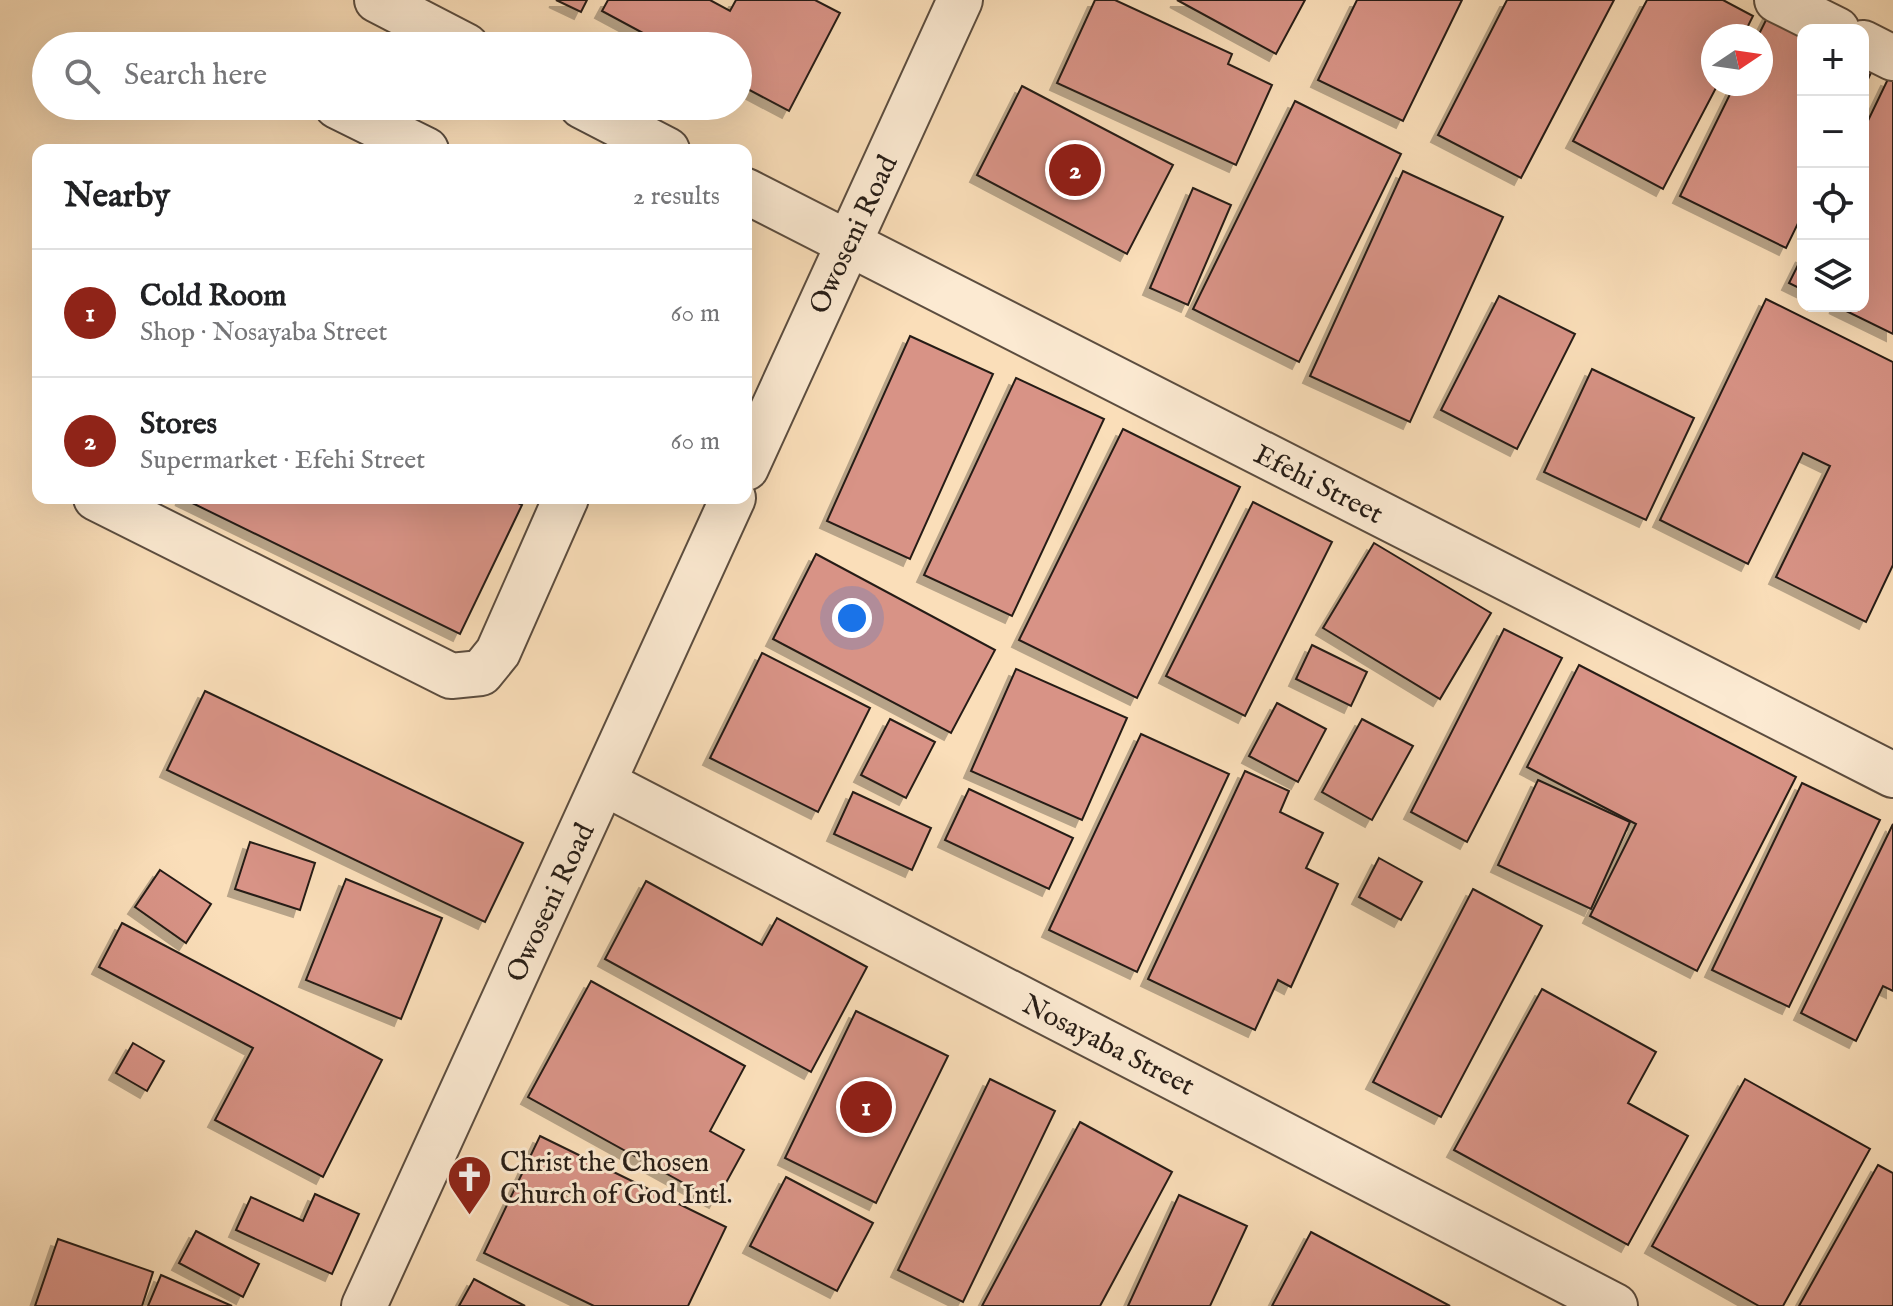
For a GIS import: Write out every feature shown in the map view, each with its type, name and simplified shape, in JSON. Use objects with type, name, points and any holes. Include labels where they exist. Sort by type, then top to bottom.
[{"type":"street","points":[[377,0],[439,32]]},
{"type":"street","name":"Owoseni Road","points":[[752,452],[960,0]]},
{"type":"street","points":[[1777,0],[1825,24]]},
{"type":"street","points":[[1869,46],[1893,58]]},
{"type":"street","points":[[365,120],[414,144]]},
{"type":"street","points":[[609,120],[655,144]]},
{"type":"street","name":"Efehi Street","points":[[752,194],[1893,775]]},
{"type":"street","points":[[108,504],[451,676],[481,673],[498,652],[563,504]]},
{"type":"street","name":"Owoseni Road","points":[[364,1306],[729,504]]},
{"type":"street","name":"Nosayaba Street","points":[[604,783],[1615,1306]]},
{"type":"building","points":[[556,0],[587,0],[581,12]]},
{"type":"building","points":[[608,0],[710,0],[730,11],[736,0],[815,0],[840,13],[789,111],[752,91],[752,32],[641,32],[602,11]]},
{"type":"building","points":[[1095,0],[1115,0],[1232,54],[1228,64],[1272,85],[1236,165],[1057,83]]},
{"type":"building","points":[[1177,0],[1305,0],[1276,54]]},
{"type":"building","points":[[1357,0],[1462,0],[1403,121],[1318,80]]},
{"type":"building","points":[[1507,0],[1614,0],[1521,178],[1438,135]]},
{"type":"building","points":[[1647,0],[1723,0],[1753,16],[1749,24],[1701,24],[1701,96],[1712,96],[1663,189],[1573,141]]},
{"type":"building","points":[[1770,12],[1797,27],[1797,225],[1786,248],[1680,196],[1729,96],[1773,96],[1773,24],[1764,24]]},
{"type":"building","points":[[1869,61],[1875,64],[1869,77]]},
{"type":"building","points":[[1888,79],[1893,81],[1893,334],[1848,312],[1869,312],[1869,119]]},
{"type":"building","points":[[1022,86],[1173,165],[1127,254],[977,175]]},
{"type":"building","points":[[1295,101],[1401,154],[1299,362],[1193,309]]},
{"type":"building","points":[[1403,171],[1503,217],[1410,422],[1310,376]]},
{"type":"building","points":[[1193,188],[1231,205],[1188,305],[1150,288]]},
{"type":"building","points":[[1797,267],[1797,287],[1789,283]]},
{"type":"building","points":[[1499,296],[1575,334],[1517,449],[1441,410]]},
{"type":"building","points":[[1766,299],[1893,362],[1893,565],[1866,622],[1776,577],[1830,466],[1803,453],[1748,564],[1660,520]]},
{"type":"building","points":[[910,336],[993,374],[910,559],[827,521]]},
{"type":"building","points":[[1592,369],[1694,418],[1646,520],[1544,472]]},
{"type":"building","points":[[1016,378],[1104,419],[1012,616],[924,575]]},
{"type":"building","points":[[1123,429],[1240,487],[1137,698],[1019,640]]},
{"type":"building","points":[[1253,502],[1332,542],[1245,716],[1166,676]]},
{"type":"building","points":[[194,504],[520,504],[460,634]]},
{"type":"building","points":[[1374,543],[1491,613],[1440,699],[1323,628]]},
{"type":"building","points":[[816,554],[995,650],[951,733],[773,639]]},
{"type":"building","points":[[1504,629],[1562,658],[1467,842],[1411,812]]},
{"type":"building","points":[[1312,645],[1367,672],[1351,706],[1296,679]]},
{"type":"building","points":[[762,653],[870,708],[818,812],[710,758]]},
{"type":"building","points":[[1579,665],[1796,777],[1697,971],[1590,916],[1636,824],[1527,767]]},
{"type":"building","points":[[1016,669],[1127,718],[1082,820],[971,771]]},
{"type":"building","points":[[205,691],[523,843],[485,922],[167,770]]},
{"type":"building","points":[[1277,703],[1326,729],[1298,782],[1249,756]]},
{"type":"building","points":[[890,719],[935,742],[906,798],[861,775]]},
{"type":"building","points":[[1362,719],[1413,746],[1372,820],[1322,792]]},
{"type":"building","points":[[1141,734],[1229,774],[1137,972],[1049,930]]},
{"type":"building","points":[[1245,771],[1289,791],[1280,812],[1323,833],[1306,868],[1338,884],[1291,987],[1278,980],[1255,1030],[1148,979]]},
{"type":"building","points":[[1538,780],[1630,822],[1591,909],[1498,865]]},
{"type":"building","points":[[1802,783],[1880,820],[1789,1007],[1712,970]]},
{"type":"building","points":[[969,789],[1073,838],[1049,889],[945,840]]},
{"type":"building","points":[[853,792],[931,828],[912,870],[834,834]]},
{"type":"building","points":[[1893,824],[1893,991],[1883,986],[1856,1041],[1801,1013]]},
{"type":"building","points":[[250,842],[315,863],[300,910],[235,889]]},
{"type":"building","points":[[1379,858],[1422,882],[1401,920],[1359,897]]},
{"type":"building","points":[[160,870],[211,904],[186,943],[135,907]]},
{"type":"building","points":[[346,879],[442,918],[401,1019],[306,980]]},
{"type":"building","points":[[646,881],[762,945],[777,918],[867,967],[811,1072],[605,959]]},
{"type":"building","points":[[1473,889],[1542,926],[1441,1117],[1373,1082]]},
{"type":"building","points":[[122,923],[382,1060],[323,1177],[215,1120],[253,1048],[99,967]]},
{"type":"building","points":[[591,981],[745,1066],[710,1131],[744,1150],[716,1201],[528,1097]]},
{"type":"building","points":[[1542,989],[1656,1052],[1628,1103],[1688,1136],[1628,1245],[1454,1150]]},
{"type":"building","points":[[856,1011],[948,1056],[876,1203],[785,1158]]},
{"type":"building","points":[[133,1043],[164,1061],[147,1091],[116,1073]]},
{"type":"building","points":[[990,1079],[1055,1111],[963,1302],[898,1270]]},
{"type":"building","points":[[1745,1079],[1870,1149],[1783,1306],[1759,1306],[1652,1246]]},
{"type":"building","points":[[1080,1122],[1172,1172],[1100,1306],[982,1306]]},
{"type":"building","points":[[540,1136],[726,1227],[688,1306],[594,1306],[484,1253]]},
{"type":"building","points":[[1878,1165],[1893,1173],[1893,1306],[1799,1306]]},
{"type":"building","points":[[786,1177],[873,1223],[837,1291],[750,1246]]},
{"type":"building","points":[[315,1194],[359,1214],[332,1274],[236,1230],[251,1197],[303,1221]]},
{"type":"building","points":[[1179,1195],[1247,1226],[1210,1306],[1128,1306]]},
{"type":"building","points":[[196,1231],[259,1264],[243,1297],[179,1263]]},
{"type":"building","points":[[1311,1232],[1450,1306],[1272,1306]]},
{"type":"building","points":[[58,1239],[153,1272],[142,1306],[35,1306]]},
{"type":"building","points":[[161,1275],[232,1306],[148,1306]]},
{"type":"building","points":[[474,1279],[525,1306],[459,1306]]},
{"type":"place","name":"Stores","points":[[1075,170]]},
{"type":"place","name":"Cold Room","points":[[866,1107]]},
{"type":"place","name":"Christ the Chosen Church of God Intl.","points":[[469,1216]]}]
